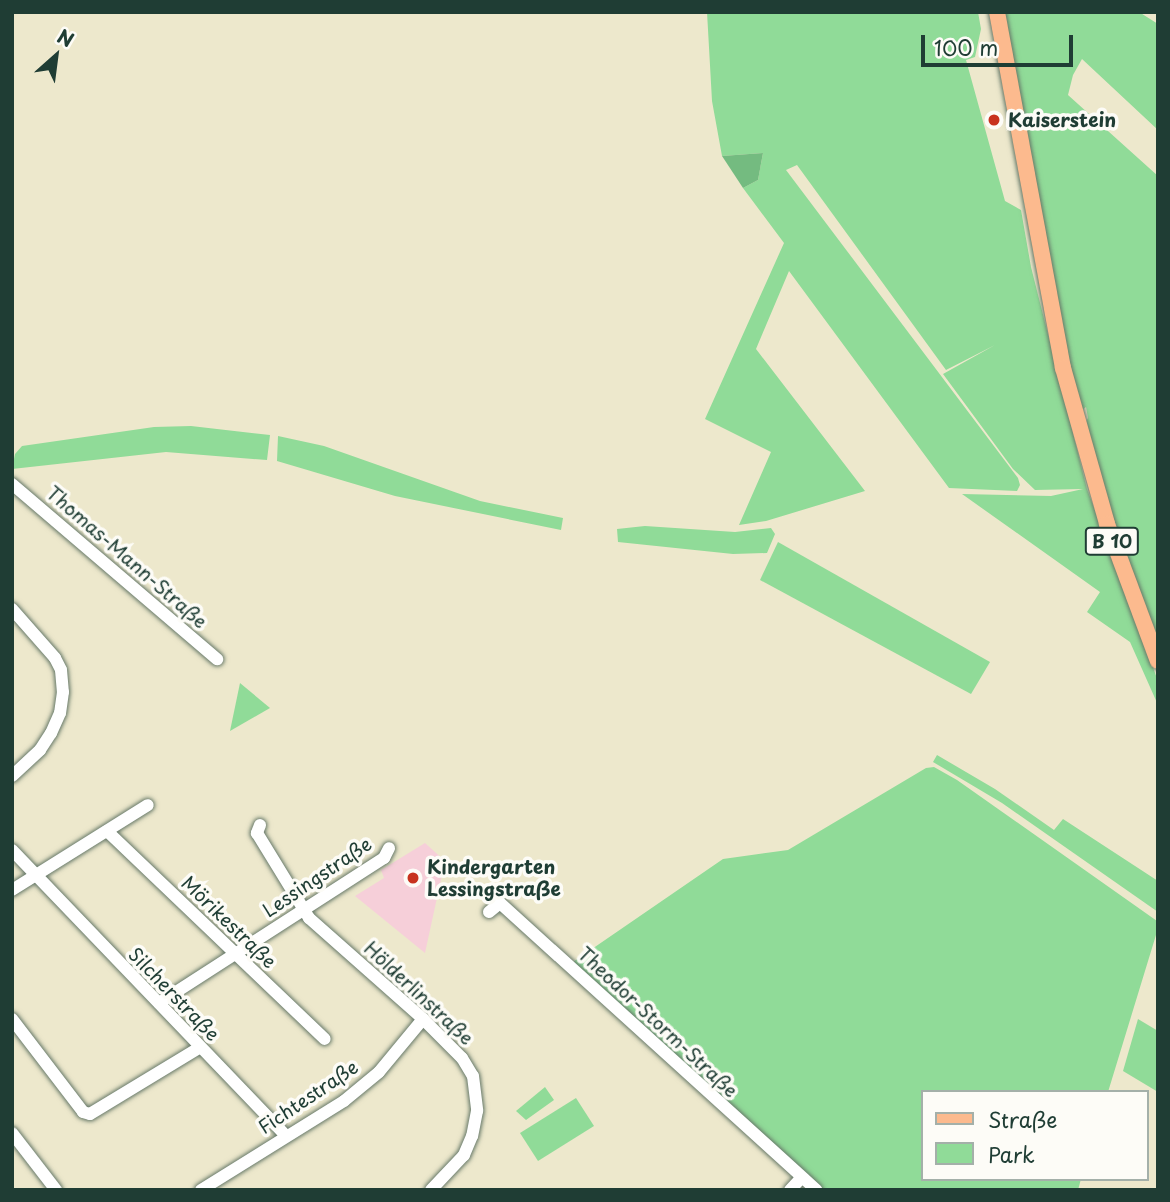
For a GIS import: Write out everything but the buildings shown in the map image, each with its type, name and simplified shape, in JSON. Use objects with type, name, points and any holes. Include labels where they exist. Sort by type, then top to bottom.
[{"type":"main road","name":"B 10","points":[[997,12],[1063,368],[1107,524],[1158,662]]},
{"type":"street","name":"Thomas-Mann-Straße","points":[[12,484],[217,659]]},
{"type":"street","points":[[12,609],[55,658],[61,670],[62,692],[60,713],[51,733],[40,750],[12,776]]},
{"type":"street","points":[[12,890],[148,805]]},
{"type":"street","name":"Hölderlinstraße","points":[[260,825],[257,833],[303,910],[423,1019],[462,1058],[473,1076],[477,1111],[464,1155],[431,1190]]},
{"type":"street","name":"Mörikestraße","points":[[107,831],[325,1039]]},
{"type":"street","name":"Lessingstraße","points":[[159,1003],[384,858],[388,848]]},
{"type":"street","name":"Silcherstraße","points":[[12,850],[286,1136]]},
{"type":"street","name":"Theodor-Storm-Straße","points":[[489,912],[500,904],[801,1178]]},
{"type":"street","points":[[12,1019],[83,1112],[90,1114],[199,1048]]},
{"type":"street","name":"Fichtestraße","points":[[201,1190],[344,1101],[379,1072],[423,1019]]},
{"type":"street","points":[[12,1133],[56,1190]]},
{"type":"street","points":[[790,1190],[801,1178],[816,1190]]},
{"type":"shaded area","points":[[425,843],[445,861],[425,953],[355,896],[384,878],[381,870]]},
{"type":"green space","points":[[707,12],[978,12],[981,29],[975,57],[966,60],[1005,201],[1021,210],[1031,267],[1087,489],[1158,681],[1158,705],[1130,642],[1087,612],[1100,592],[962,494],[1051,496],[1083,489],[1035,490],[1013,469],[943,374],[995,345],[946,370],[797,165],[786,170],[1018,478],[1020,485],[1017,491],[949,488],[789,271],[756,349],[865,491],[766,521],[739,525],[771,452],[705,419],[784,243],[743,188],[758,180],[763,153],[722,156],[712,101]]},
{"type":"green space","points":[[1003,12],[1139,12],[1158,24],[1158,130],[1082,59],[1073,75],[1068,95],[1158,176],[1158,641],[1127,564],[1084,425],[1088,418],[1086,407],[1082,410],[1079,407],[1048,257]]},
{"type":"green space","points":[[763,153],[758,180],[743,188],[722,156]]},
{"type":"green space","points":[[191,426],[270,435],[267,460],[166,452],[12,469],[15,454],[22,446],[154,427]]},
{"type":"green space","points":[[278,436],[324,446],[480,501],[563,518],[561,530],[395,496],[277,461]]},
{"type":"green space","points":[[645,526],[735,532],[771,528],[775,534],[767,553],[733,554],[618,542],[617,529]]},
{"type":"green space","points":[[778,542],[990,662],[971,694],[760,580]]},
{"type":"green space","points":[[240,683],[270,708],[230,731]]},
{"type":"green space","points":[[937,755],[995,789],[1054,830],[1063,819],[1158,881],[1158,912],[1002,803],[933,762]]},
{"type":"green space","points":[[934,767],[957,780],[1157,921],[1156,935],[1109,1090],[922,1090],[922,1181],[1080,1181],[1078,1190],[824,1190],[573,962],[723,859],[788,850],[926,768]]},
{"type":"green space","points":[[1138,1019],[1158,1031],[1158,1092],[1123,1071]]},
{"type":"green space","points":[[545,1087],[554,1100],[526,1120],[516,1111]]},
{"type":"green space","points":[[576,1098],[594,1126],[538,1161],[520,1133]]},
{"type":"place","name":"Kaiserstein","points":[[994,120]]},
{"type":"place","name":"Kindergarten Lessingstraße","points":[[413,878]]}]
